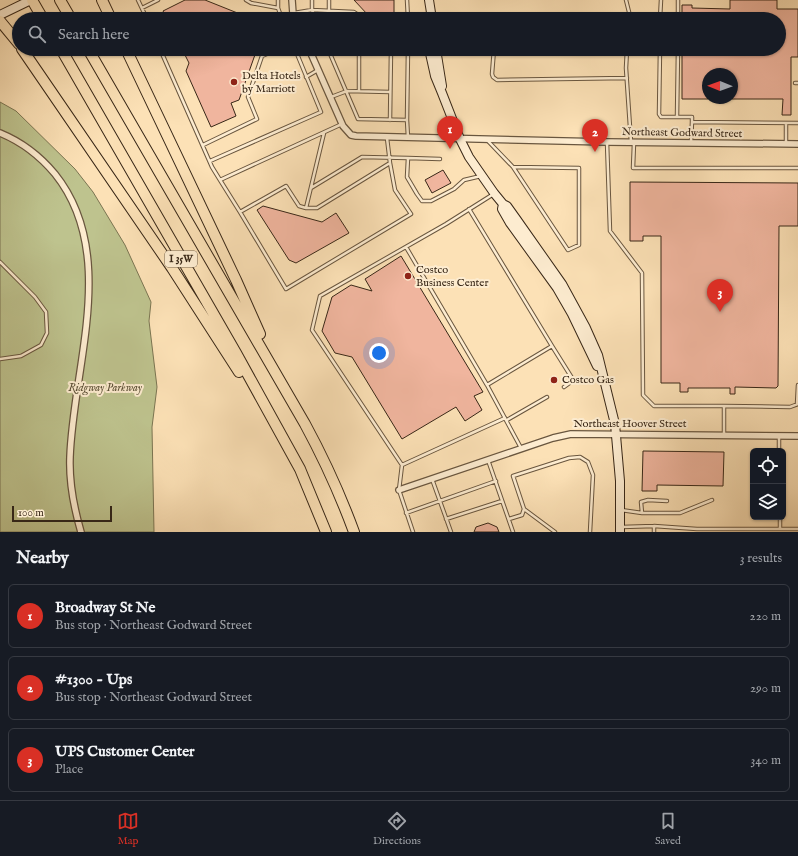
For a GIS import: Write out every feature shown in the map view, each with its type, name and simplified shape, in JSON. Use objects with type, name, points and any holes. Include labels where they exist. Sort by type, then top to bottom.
[{"type":"highway","points":[[32,0],[39,12]]},
{"type":"highway","points":[[102,0],[108,12]]},
{"type":"highway","points":[[61,2],[67,12]]},
{"type":"highway","points":[[0,21],[12,36]]},
{"type":"highway","points":[[27,56],[172,268],[300,469]]},
{"type":"highway","name":"I 35W","points":[[64,56],[236,353],[300,469],[326,532]]},
{"type":"highway","name":"I 35W","points":[[92,56],[277,374],[326,462],[354,532]]},
{"type":"highway","points":[[129,56],[236,280],[277,374]]},
{"type":"main road","points":[[0,15],[32,0]]},
{"type":"main road","points":[[428,12],[430,2]]},
{"type":"main road","points":[[430,2],[431,12]]},
{"type":"main road","points":[[430,56],[434,76],[460,139],[470,158],[494,193],[503,204],[507,206],[569,296],[596,350],[611,405],[616,434],[619,469],[620,529]]},
{"type":"main road","points":[[437,56],[442,93]]},
{"type":"street","points":[[292,0],[294,12]]},
{"type":"street","name":"Northeast Godward Street","points":[[312,56],[342,124],[351,135],[356,136],[486,140],[798,144]]},
{"type":"street","points":[[0,133],[31,149],[65,187],[74,205],[86,243],[88,260],[88,310],[72,429],[70,458],[74,504],[81,532]]},
{"type":"street","name":"Northeast Hoover Street","points":[[398,490],[522,448],[571,434],[798,436]]},
{"type":"lane","points":[[138,0],[144,12]]},
{"type":"lane","points":[[142,8],[158,0]]},
{"type":"lane","points":[[246,0],[251,3],[278,8]]},
{"type":"lane","points":[[278,0],[279,12]]},
{"type":"lane","points":[[312,0],[312,10]]},
{"type":"lane","points":[[328,11],[329,0]]},
{"type":"lane","points":[[407,0],[408,12]]},
{"type":"lane","points":[[626,0],[629,12]]},
{"type":"lane","points":[[660,12],[661,0]]},
{"type":"lane","points":[[678,0],[678,12]]},
{"type":"lane","points":[[306,12],[312,10],[354,12]]},
{"type":"lane","points":[[163,56],[220,180],[286,289],[411,214],[395,190],[387,138]]},
{"type":"lane","points":[[203,145],[257,119],[248,97],[262,56]]},
{"type":"lane","points":[[210,161],[321,112],[298,56]]},
{"type":"lane","points":[[331,56],[358,120],[407,120]]},
{"type":"lane","points":[[359,56],[359,91]]},
{"type":"lane","points":[[390,120],[391,56]]},
{"type":"lane","points":[[408,56],[408,138]]},
{"type":"lane","points":[[493,56],[492,74],[497,80],[627,78]]},
{"type":"lane","points":[[627,56],[633,168],[798,168]]},
{"type":"lane","points":[[660,56],[659,114],[661,117],[692,117],[691,143]]},
{"type":"lane","points":[[677,117],[678,56]]},
{"type":"lane","points":[[306,77],[318,70]]},
{"type":"lane","points":[[330,97],[346,91],[390,92]]},
{"type":"lane","points":[[692,122],[798,123]]},
{"type":"lane","points":[[786,123],[786,144]]},
{"type":"lane","points":[[220,180],[342,124]]},
{"type":"lane","points":[[306,208],[324,132]]},
{"type":"lane","points":[[486,140],[513,167],[568,250],[579,245],[579,168],[513,167]]},
{"type":"lane","points":[[607,142],[610,231],[642,273],[643,395],[654,406],[790,407],[798,404],[798,385]]},
{"type":"lane","points":[[311,188],[362,157],[440,159]]},
{"type":"lane","points":[[408,158],[408,180],[420,199],[425,202],[431,201],[454,189],[464,180],[481,176]]},
{"type":"lane","points":[[240,212],[286,186],[299,206],[306,208],[317,208],[390,163]]},
{"type":"lane","points":[[413,532],[398,490],[402,465],[312,330],[320,296],[406,247],[494,193]]},
{"type":"lane","points":[[469,209],[572,378],[571,382],[564,387]]},
{"type":"lane","points":[[406,247],[522,448]]},
{"type":"lane","points":[[0,262],[34,297],[46,312],[47,333],[41,345],[21,356],[0,359]]},
{"type":"lane","points":[[487,385],[552,346]]},
{"type":"lane","points":[[402,465],[506,419],[547,397]]},
{"type":"lane","points":[[724,406],[724,435]]},
{"type":"lane","points":[[779,435],[779,448]]},
{"type":"lane","points":[[555,532],[524,509],[513,476],[569,458],[580,457],[584,458],[588,462],[593,475],[590,532]]},
{"type":"lane","points":[[488,460],[513,532]]},
{"type":"lane","points":[[432,479],[451,532]]},
{"type":"lane","points":[[406,513],[496,481]]},
{"type":"lane","points":[[642,513],[641,502],[648,500],[667,501]]},
{"type":"lane","points":[[620,510],[642,513],[680,513],[712,500]]},
{"type":"lane","points":[[446,519],[502,501]]},
{"type":"lane","points":[[509,519],[522,515],[524,509]]},
{"type":"lane","points":[[780,520],[780,529]]},
{"type":"lane","points":[[654,526],[654,532]]},
{"type":"lane","points":[[620,529],[654,526],[706,531],[798,529]]},
{"type":"green space","name":"Ridgway Parkway","points":[[0,102],[16,111],[75,169],[93,192],[125,245],[151,302],[149,321],[157,387],[152,427],[154,532],[0,532]]},
{"type":"building","points":[[185,0],[205,0],[235,12],[164,12]]},
{"type":"building","points":[[354,0],[394,0],[394,12],[365,12]]},
{"type":"building","points":[[730,0],[777,0],[777,9],[798,9],[798,57],[791,57],[791,115],[782,115],[783,99],[738,99],[738,68],[702,68],[702,99],[682,99],[682,56],[786,56],[786,12],[682,12],[682,5],[692,5],[692,8],[730,9]]},
{"type":"building","name":"Delta Hotels by Marriott","points":[[186,56],[255,56],[239,100],[231,103],[236,116],[211,127],[186,71],[189,63]]},
{"type":"building","points":[[443,170],[451,183],[432,193],[425,180]]},
{"type":"building","points":[[630,182],[798,183],[798,226],[779,226],[778,386],[776,388],[735,387],[735,394],[730,394],[730,388],[688,388],[688,392],[680,392],[680,383],[661,383],[661,236],[643,236],[643,241],[630,241]]},
{"type":"building","points":[[263,206],[322,222],[336,213],[349,233],[296,263],[289,260],[257,210]]},
{"type":"building","points":[[401,256],[483,392],[474,396],[482,410],[465,421],[456,407],[402,439],[352,357],[335,353],[322,331],[332,297],[351,285],[372,291],[365,279]]},
{"type":"building","points":[[643,451],[724,452],[723,486],[657,485],[657,491],[642,491]]},
{"type":"building","points":[[488,523],[497,527],[499,532],[474,532],[476,527]]},
{"type":"place","name":"Delta Hotels by Marriott","points":[[234,82]]},
{"type":"place","name":"Broadway St Ne","points":[[450,149]]},
{"type":"place","name":"#1300 - Ups","points":[[595,152]]},
{"type":"place","name":"Costco Business Center","points":[[408,276]]},
{"type":"place","name":"UPS Customer Center","points":[[720,312]]},
{"type":"place","name":"Costco Gas","points":[[554,380]]}]
